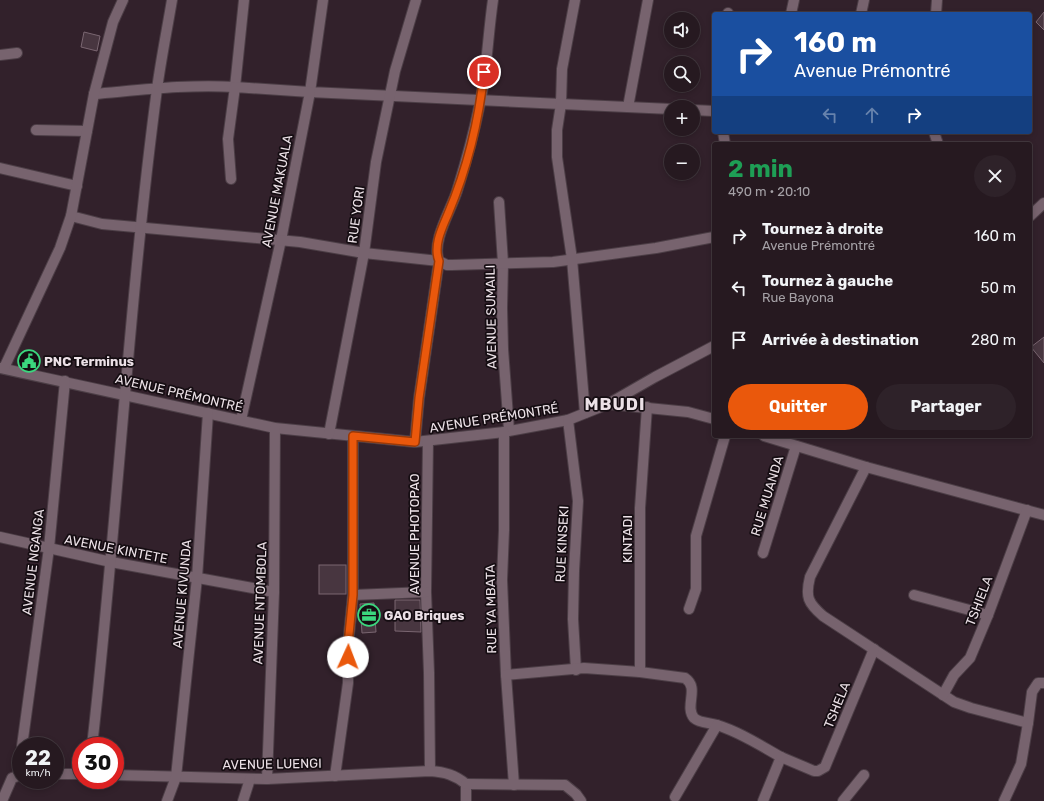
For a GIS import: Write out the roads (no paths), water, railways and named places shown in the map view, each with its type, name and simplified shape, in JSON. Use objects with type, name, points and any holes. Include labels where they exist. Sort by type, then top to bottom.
[{"type":"street","points":[[2,368],[60,248],[71,216],[94,94],[113,22],[123,0]]},
{"type":"street","points":[[93,737],[111,562],[124,394],[141,229],[157,88],[172,0]]},
{"type":"street","points":[[231,179],[228,139],[244,0]]},
{"type":"street","name":"AVENUE MAKUALA","points":[[241,420],[281,240],[310,92],[323,0]]},
{"type":"street","name":"RUE YORI","points":[[330,434],[364,253],[376,162],[396,71],[416,0]]},
{"type":"street","points":[[415,442],[419,398],[439,261],[437,252],[439,238],[455,197],[470,147],[481,101],[493,0]]},
{"type":"street","points":[[575,0],[562,69],[561,104],[557,130],[557,157],[572,259],[585,413]]},
{"type":"street","points":[[628,107],[648,0]]},
{"type":"street","points":[[791,12],[794,0]]},
{"type":"street","points":[[861,12],[864,0]]},
{"type":"street","points":[[936,12],[937,0]]},
{"type":"street","points":[[0,55],[17,53]]},
{"type":"street","points":[[94,94],[157,88],[218,86],[481,101],[664,109]]},
{"type":"street","points":[[700,110],[712,110]]},
{"type":"street","points":[[36,130],[87,131]]},
{"type":"street","points":[[0,168],[77,186]]},
{"type":"street","name":"AVENUE SUMAILI","points":[[499,202],[503,263],[502,308],[507,431]]},
{"type":"street","points":[[1032,214],[1044,203]]},
{"type":"street","points":[[71,216],[102,224],[141,229],[300,242],[364,253],[439,261],[447,265],[541,263],[656,248],[712,237]]},
{"type":"street","name":"AVENUE PRÉMONTRÉ","points":[[2,368],[275,428],[415,442],[507,431],[568,420],[608,404],[655,376],[712,347]]},
{"type":"street","name":"AVENUE NGANGA","points":[[23,737],[49,548],[65,382]]},
{"type":"street","points":[[608,404],[688,412],[712,418]]},
{"type":"street","name":"KINTADI","points":[[640,672],[640,508],[647,407]]},
{"type":"street","name":"AVENUE KIVUNDA","points":[[167,801],[176,777],[197,578],[208,413]]},
{"type":"street","name":"RUE KINSEKI","points":[[568,420],[578,501],[573,603],[576,670]]},
{"type":"street","name":"AVENUE NTOMBOLA","points":[[267,779],[274,592],[275,428]]},
{"type":"street","name":"RUE YA MBATA","points":[[507,431],[502,580],[506,675],[514,785]]},
{"type":"street","points":[[335,776],[348,683],[348,644],[353,595],[353,436]]},
{"type":"street","points":[[689,609],[696,590],[696,536],[724,438]]},
{"type":"street","points":[[770,438],[866,467],[1044,515]]},
{"type":"street","name":"AVENUE PHOTOPAO","points":[[428,441],[426,592],[430,771]]},
{"type":"street","name":"RUE MUANDA","points":[[763,553],[796,446]]},
{"type":"street","points":[[866,467],[810,577],[807,590],[808,601],[823,616],[943,695],[971,708],[1028,723]]},
{"type":"street","name":"TSHIELA","points":[[943,695],[954,676],[970,658],[988,615],[1027,510]]},
{"type":"street","name":"AVENUE KINTETE","points":[[0,537],[111,562],[274,592]]},
{"type":"street","points":[[353,595],[426,592]]},
{"type":"street","points":[[914,595],[988,615]]},
{"type":"street","name":"TSHELA","points":[[781,757],[814,771],[818,771],[825,767],[874,649]]},
{"type":"street","points":[[506,675],[576,670],[584,668],[640,672],[687,680],[692,687],[692,709],[694,718],[718,725],[781,757],[763,801]]},
{"type":"street","points":[[1004,801],[1021,764],[1032,692],[1038,682],[1044,683]]},
{"type":"street","points":[[675,797],[718,725]]},
{"type":"street","name":"AVENUE LUENGI","points":[[124,775],[267,779],[430,771],[446,772],[458,777],[466,784]]},
{"type":"street","points":[[843,801],[864,774]]},
{"type":"street","points":[[2,801],[12,778]]},
{"type":"street","points":[[243,801],[250,779]]},
{"type":"street","points":[[466,801],[466,784],[565,784],[569,786],[582,801]]},
{"type":"place","name":"PNC Terminus","points":[[29,361]]},
{"type":"place","name":"GAO Briques","points":[[369,615]]},
{"type":"district","name":"MBUDI","points":[[615,404]]}]
